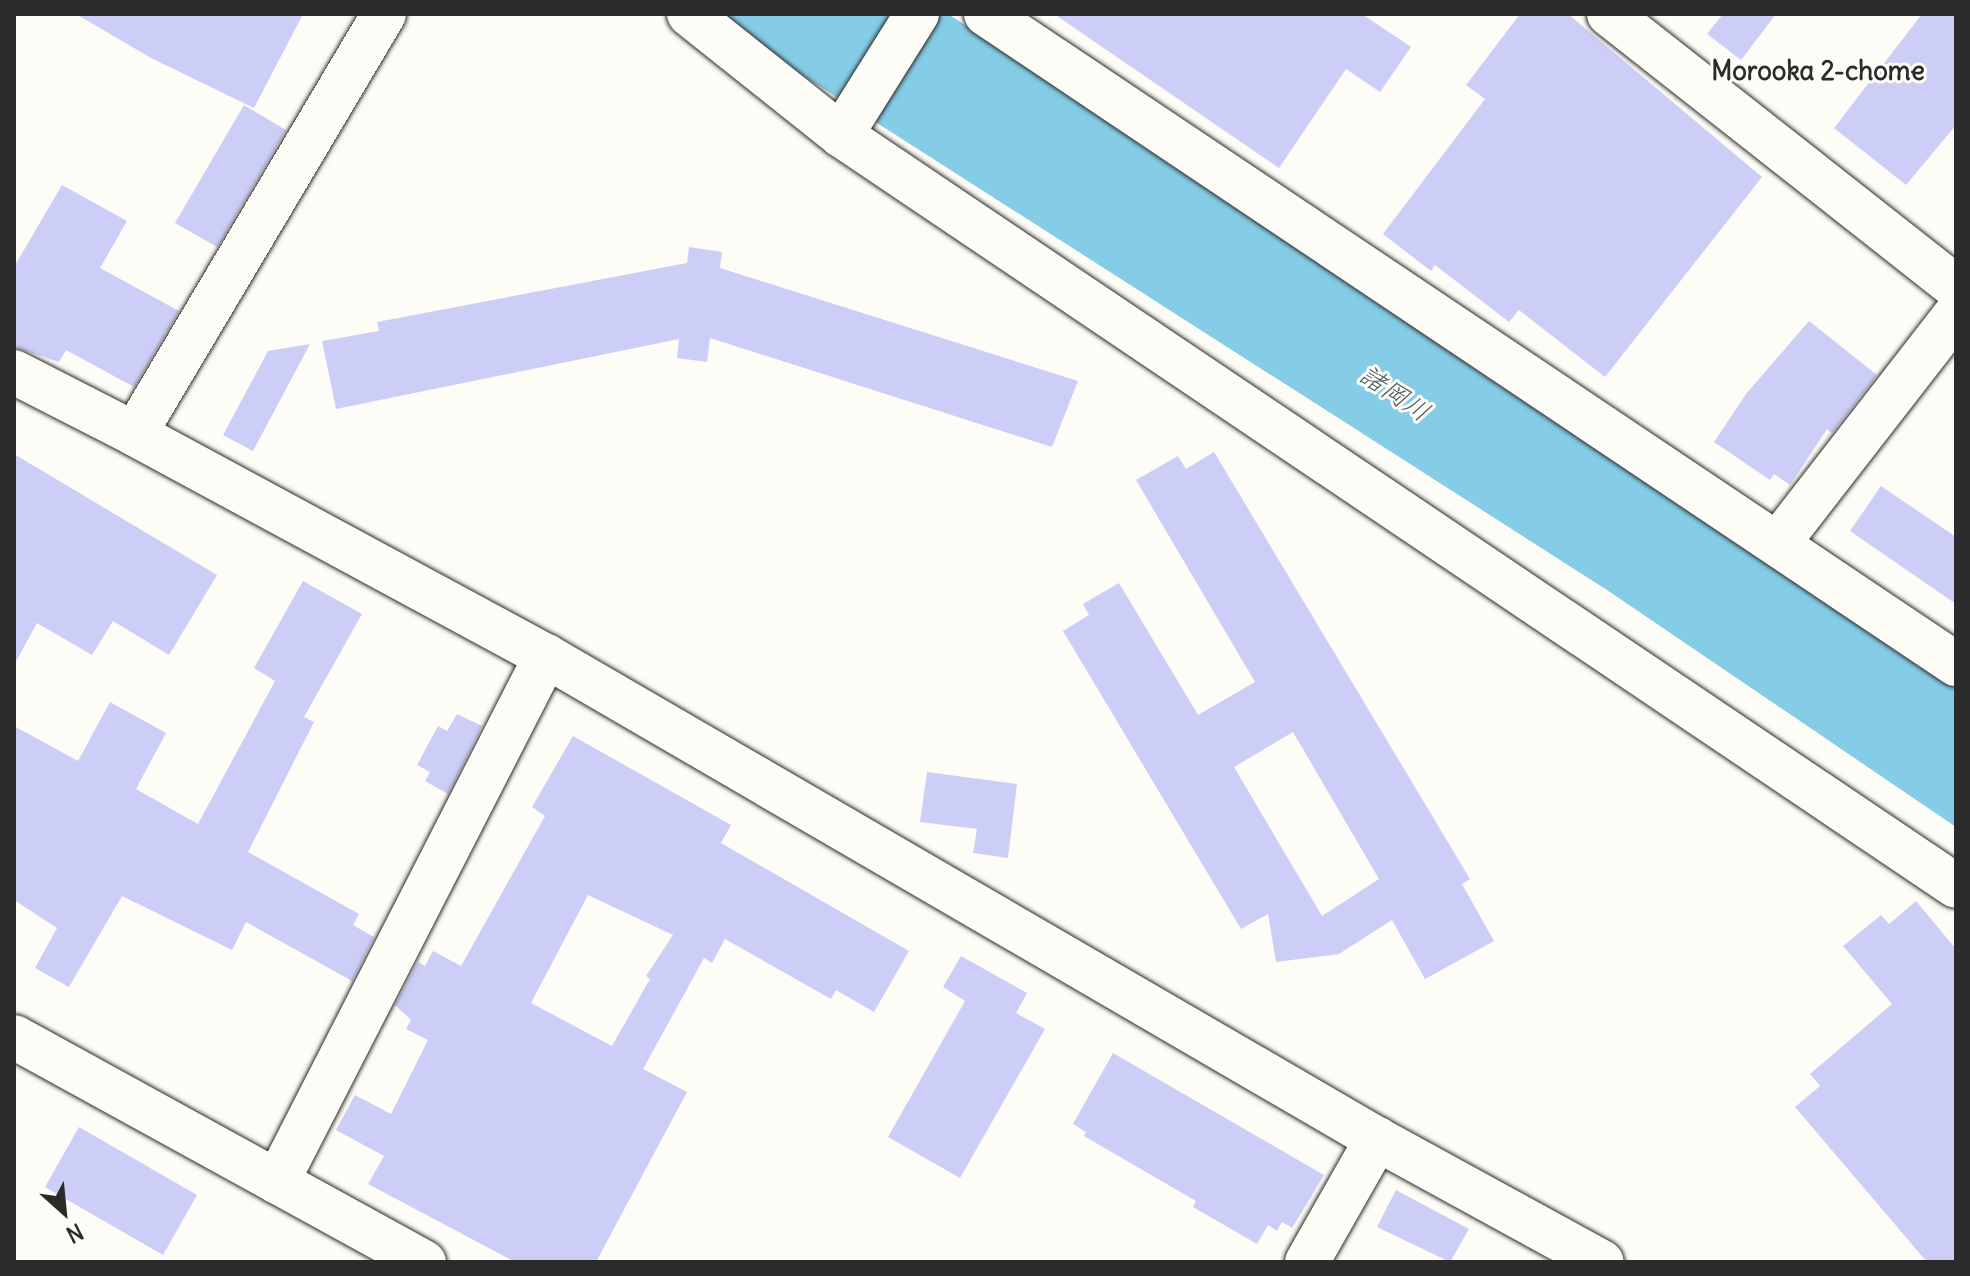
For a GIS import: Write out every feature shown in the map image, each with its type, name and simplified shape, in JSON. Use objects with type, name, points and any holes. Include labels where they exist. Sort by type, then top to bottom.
[{"type":"street","points":[[135,434],[384,14]]},
{"type":"street","points":[[689,14],[841,135],[1956,886]]},
{"type":"street","points":[[841,135],[917,14]]},
{"type":"street","points":[[986,14],[1779,542],[1956,664]]},
{"type":"street","points":[[1609,14],[1956,287]]},
{"type":"street","points":[[1779,542],[1956,314]]},
{"type":"street","points":[[14,372],[546,656],[1377,1139],[1602,1262]]},
{"type":"street","points":[[277,1182],[546,656]]},
{"type":"street","points":[[14,1037],[424,1262]]},
{"type":"street","points":[[1307,1262],[1377,1139]]},
{"type":"water","name":"諸岡川","points":[[724,14],[948,14],[1956,662],[1956,827],[1607,590],[799,73]]},
{"type":"building","points":[[76,14],[303,14],[254,108],[151,58]]},
{"type":"building","points":[[1054,14],[1362,14],[1411,47],[1380,92],[1346,69],[1279,168]]},
{"type":"building","points":[[1520,14],[1568,14],[1762,177],[1605,377],[1519,310],[1509,322],[1435,265],[1431,271],[1383,234],[1485,99],[1466,85]]},
{"type":"building","points":[[1723,14],[1776,14],[1741,60],[1707,34]]},
{"type":"building","points":[[1922,14],[1956,14],[1956,125],[1906,185],[1834,128]]},
{"type":"building","points":[[244,105],[286,130],[217,247],[175,223]]},
{"type":"building","points":[[62,185],[127,221],[100,268],[179,311],[134,387],[66,350],[59,362],[14,347],[14,267]]},
{"type":"building","points":[[689,247],[722,252],[720,268],[1078,381],[1052,447],[710,338],[707,362],[677,358],[679,339],[336,409],[322,341],[379,331],[377,322],[687,263]]},
{"type":"building","points":[[1809,321],[1877,375],[1832,433],[1827,429],[1790,485],[1774,474],[1770,480],[1714,442],[1746,394]]},
{"type":"building","points":[[310,344],[253,451],[223,435],[268,351]]},
{"type":"building","points":[[1214,452],[1470,879],[1462,884],[1494,941],[1425,979],[1392,920],[1339,954],[1276,962],[1268,914],[1241,929],[1063,631],[1089,615],[1083,604],[1119,583],[1198,715],[1255,682],[1136,480],[1178,456],[1186,469]],"holes":[[[1293,732],[1379,879],[1322,916],[1234,767]]]},
{"type":"building","points":[[14,454],[217,575],[169,655],[113,621],[92,655],[37,623],[14,665]]},
{"type":"building","points":[[1881,486],[1956,537],[1956,604],[1850,531]]},
{"type":"building","points":[[303,581],[362,614],[304,717],[314,722],[248,852],[359,914],[353,925],[374,937],[352,981],[246,922],[232,950],[122,896],[69,987],[35,968],[57,928],[14,900],[14,726],[78,761],[110,702],[166,733],[136,789],[198,824],[275,681],[254,668]]},
{"type":"building","points":[[457,714],[482,726],[448,794],[425,781],[430,772],[417,765],[438,726],[447,731]]},
{"type":"building","points":[[573,736],[731,825],[721,843],[909,951],[874,1012],[836,990],[831,999],[725,939],[712,963],[704,958],[643,1069],[687,1092],[596,1262],[515,1262],[368,1184],[384,1156],[336,1130],[355,1095],[391,1114],[428,1040],[406,1029],[411,1020],[395,1005],[418,962],[425,966],[433,951],[461,966],[545,816],[532,807]],"holes":[[[588,895],[673,935],[646,976],[650,979],[612,1046],[531,1003]]]},
{"type":"building","points":[[927,772],[1017,784],[1008,858],[973,853],[977,829],[920,822]]},
{"type":"building","points":[[1916,901],[1956,949],[1956,1262],[1927,1262],[1795,1107],[1820,1086],[1810,1074],[1892,1004],[1843,946],[1881,915],[1889,924]]},
{"type":"building","points":[[961,956],[1027,993],[1016,1013],[1045,1029],[960,1178],[888,1137],[965,1001],[943,987]]},
{"type":"building","points":[[1113,1053],[1324,1175],[1292,1228],[1282,1222],[1277,1231],[1268,1225],[1257,1244],[1193,1207],[1196,1201],[1084,1136],[1086,1132],[1073,1124]]},
{"type":"building","points":[[79,1127],[197,1195],[163,1255],[45,1187]]},
{"type":"building","points":[[1396,1190],[1469,1229],[1450,1262],[1377,1227]]},
{"type":"district","name":"Morooka 2-chome","points":[[1818,71]]}]
